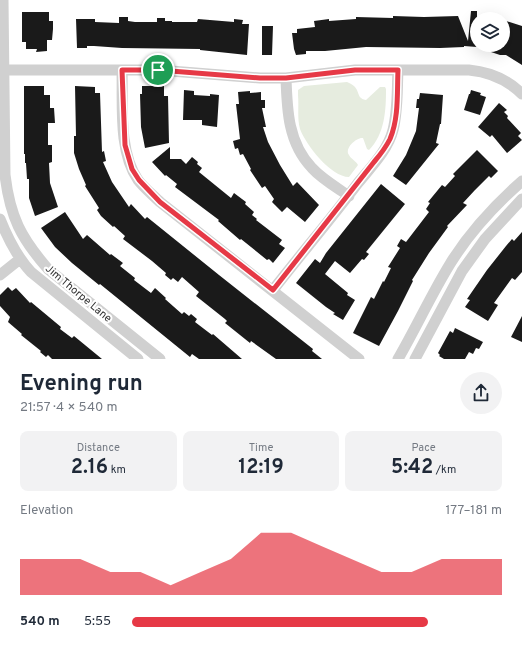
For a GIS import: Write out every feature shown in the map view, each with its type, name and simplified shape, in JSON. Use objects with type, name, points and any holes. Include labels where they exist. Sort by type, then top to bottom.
[{"type":"street","name":"Jim Thorpe Lane","points":[[2,0],[2,175],[14,219],[25,240],[48,269],[160,359]]},
{"type":"street","points":[[2,70],[158,70],[260,78],[286,78],[355,70],[482,71],[503,80],[522,94]]},
{"type":"street","points":[[122,70],[125,145],[132,169],[139,180],[160,202],[359,359]]},
{"type":"street","points":[[273,290],[349,196],[390,140],[397,108],[398,70]]},
{"type":"street","points":[[286,78],[287,103],[291,130],[302,156],[323,178],[349,196]]},
{"type":"street","points":[[398,359],[437,285],[459,251],[476,229],[522,180]]},
{"type":"street","points":[[415,359],[462,271],[485,239],[522,199]]},
{"type":"street","name":"Jim Thorpe Lane","points":[[0,220],[8,239],[20,259],[32,272],[138,359]]},
{"type":"street","points":[[0,275],[20,259]]},
{"type":"shaded area","points":[[347,82],[355,87],[362,99],[366,100],[380,87],[385,87],[386,89],[384,121],[374,144],[369,150],[367,149],[363,138],[360,138],[348,149],[349,155],[358,165],[349,177],[342,176],[335,172],[313,151],[303,136],[298,117],[298,90],[304,86]]},
{"type":"building","points":[[22,12],[49,12],[49,21],[53,21],[53,29],[52,40],[47,40],[47,51],[36,52],[37,49],[26,49],[26,42],[22,42]]},
{"type":"building","points":[[393,16],[458,16],[468,41],[470,21],[470,46],[440,48],[366,47],[325,51],[306,51],[306,54],[296,55],[292,33],[297,33],[297,29],[315,27],[314,21],[329,19],[329,21],[356,19],[356,17],[393,18]]},
{"type":"building","points":[[119,17],[128,17],[128,21],[135,22],[157,22],[157,18],[165,18],[165,21],[172,22],[197,22],[198,19],[234,22],[234,19],[243,20],[242,24],[249,24],[247,55],[200,49],[122,48],[94,46],[77,48],[76,19],[95,19],[95,22],[119,23]]},
{"type":"building","points":[[510,22],[522,26],[522,65],[506,55],[491,52],[510,52]]},
{"type":"building","points":[[262,26],[273,26],[272,55],[262,55]]},
{"type":"building","points":[[153,84],[164,84],[164,96],[168,96],[169,143],[145,148],[141,127],[140,94],[142,94],[142,86],[153,86]]},
{"type":"building","points":[[24,86],[44,86],[44,95],[50,95],[50,108],[54,108],[55,123],[48,123],[48,145],[52,145],[52,162],[49,163],[50,183],[58,207],[35,216],[29,198],[29,179],[27,179],[24,154]]},
{"type":"building","points":[[75,86],[95,87],[95,93],[100,93],[102,152],[104,151],[106,161],[103,162],[112,182],[129,207],[131,204],[145,219],[147,217],[313,349],[312,351],[322,359],[276,359],[251,341],[250,343],[225,323],[227,321],[225,319],[196,296],[199,292],[182,277],[178,282],[173,278],[171,280],[165,275],[166,273],[152,261],[123,239],[125,236],[101,216],[97,210],[99,208],[85,186],[86,185],[74,153],[74,136],[76,136]]},
{"type":"building","points":[[184,90],[194,91],[194,95],[219,95],[217,127],[202,125],[202,120],[183,120]]},
{"type":"building","points":[[471,90],[481,93],[480,95],[486,97],[480,115],[464,110]]},
{"type":"building","points":[[250,91],[250,93],[261,92],[261,100],[265,100],[265,108],[262,108],[266,127],[263,127],[268,142],[280,165],[293,186],[297,182],[319,205],[305,222],[287,207],[282,212],[272,202],[274,199],[265,186],[262,188],[250,170],[251,169],[243,154],[240,155],[238,148],[235,149],[233,141],[240,139],[236,104],[239,104],[238,92]]},
{"type":"building","points":[[420,93],[443,95],[441,124],[436,143],[439,144],[406,185],[393,176],[406,155],[416,131],[419,108],[416,108],[417,99],[419,99]]},
{"type":"building","points":[[499,103],[507,110],[504,112],[508,116],[507,118],[521,133],[518,136],[522,140],[507,153],[492,135],[490,137],[478,127]]},
{"type":"building","points":[[170,147],[170,159],[181,159],[186,164],[192,157],[202,168],[199,172],[231,198],[234,193],[246,202],[245,204],[254,212],[252,215],[257,219],[256,220],[282,240],[279,244],[285,248],[273,263],[241,239],[240,240],[218,221],[219,220],[175,187],[177,184],[166,175],[165,176],[152,162]]},
{"type":"building","points":[[477,150],[498,171],[491,178],[489,176],[475,190],[463,203],[467,205],[447,226],[448,227],[412,280],[413,281],[398,311],[379,346],[353,333],[371,297],[374,299],[383,281],[384,282],[391,268],[388,267],[400,248],[397,246],[401,239],[406,242],[429,212],[426,209],[430,203],[428,202],[442,185],[445,187],[455,176],[453,174]]},
{"type":"building","points":[[381,184],[405,204],[366,252],[369,254],[364,260],[362,259],[350,273],[335,261],[325,274],[348,293],[347,295],[355,300],[343,320],[333,314],[335,313],[296,283],[315,259],[320,263],[326,253]]},
{"type":"building","points":[[65,212],[83,239],[87,235],[110,255],[111,254],[123,263],[120,266],[135,278],[134,280],[151,293],[155,288],[182,314],[184,312],[189,316],[191,314],[197,319],[195,322],[212,335],[213,334],[242,359],[199,359],[192,354],[190,357],[72,263],[55,247],[41,228]]},
{"type":"building","points":[[522,232],[522,272],[515,280],[512,278],[494,303],[498,305],[488,321],[465,307],[470,300],[467,299],[506,246],[512,239],[514,241]]},
{"type":"building","points":[[8,287],[12,291],[16,288],[30,303],[31,302],[61,327],[60,329],[72,338],[74,336],[102,359],[52,359],[48,355],[46,357],[8,322],[10,317],[0,306],[0,295]]},
{"type":"building","points":[[522,316],[522,342],[511,337]]},
{"type":"building","points":[[455,328],[483,342],[479,349],[476,348],[473,354],[469,352],[465,359],[444,359],[439,356],[440,355],[438,353],[450,331],[453,333]]},
{"type":"route","points":[[122,70],[158,70],[260,78],[286,78],[337,71],[398,70],[397,108],[390,140],[349,196],[273,290],[160,202],[146,189],[132,169],[125,145],[122,70]]}]
